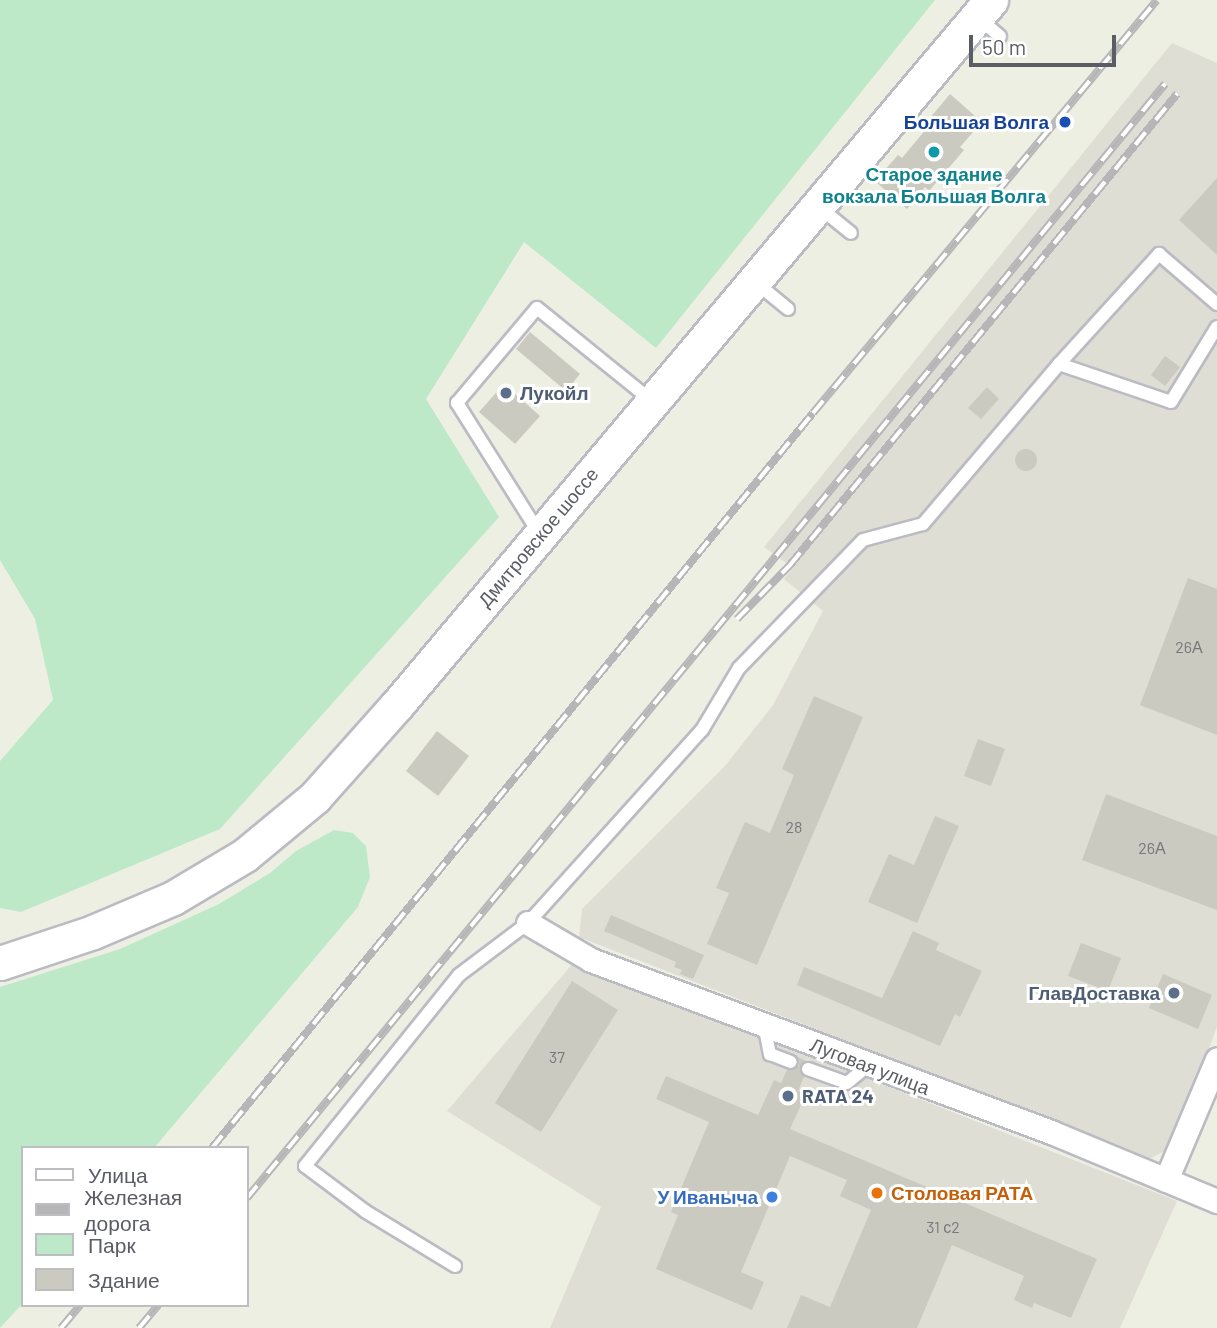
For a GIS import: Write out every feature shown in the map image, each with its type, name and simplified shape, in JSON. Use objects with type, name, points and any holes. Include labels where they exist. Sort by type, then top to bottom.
[{"type":"main road","name":"Дмитровское шоссе","points":[[0,963],[93,932],[173,898],[245,855],[280,829],[353,757],[818,205],[989,18]]},
{"type":"street","name":"Луговая улица","points":[[528,923],[591,960],[764,1024],[867,1066],[1051,1132],[1217,1201]]},
{"type":"street","points":[[1166,1180],[1217,1059]]},
{"type":"lane","points":[[818,205],[851,233]]},
{"type":"lane","points":[[455,1266],[365,1211],[305,1166],[459,975],[528,923],[702,730],[739,668],[863,540],[923,524],[1059,364],[1159,254],[1217,304]]},
{"type":"lane","points":[[754,281],[788,309]]},
{"type":"lane","points":[[541,536],[457,402],[537,308],[652,401]]},
{"type":"lane","points":[[1059,364],[1171,402],[1217,327]]},
{"type":"lane","points":[[764,1024],[770,1054],[791,1062]]},
{"type":"lane","points":[[808,1069],[847,1083],[867,1066]]},
{"type":"shaded area","points":[[1172,43],[1217,63],[1217,1027],[1171,1148],[1149,1159],[579,937],[582,909],[725,766],[773,705],[823,611],[784,579],[793,568],[764,547]]},
{"type":"shaded area","points":[[574,962],[1177,1201],[1120,1328],[550,1328],[601,1207],[447,1111]]},
{"type":"green space","points":[[0,0],[935,0],[656,348],[524,242],[426,399],[499,517],[220,829],[21,912],[0,908],[0,761],[53,700],[35,619],[0,560]]},
{"type":"green space","points":[[334,830],[353,833],[366,846],[370,877],[358,907],[156,1146],[21,1146],[21,1305],[0,1328],[0,987],[120,949],[219,904],[270,873],[296,851]]},
{"type":"building","name":"Старое здание вокзала Большая Волга","points":[[950,94],[982,122],[960,147],[964,150],[929,191],[925,187],[907,209],[875,181],[898,155],[902,158],[927,128],[924,125]]},
{"type":"building","points":[[1217,178],[1217,255],[1179,220]]},
{"type":"building","points":[[530,332],[580,374],[566,391],[516,349]]},
{"type":"building","points":[[1165,356],[1180,367],[1165,386],[1151,375]]},
{"type":"building","points":[[504,384],[540,416],[515,444],[479,412]]},
{"type":"building","points":[[987,387],[999,399],[981,419],[968,408]]},
{"type":"building","points":[[1026,449],[1036,456],[1037,460],[1030,470],[1026,471],[1016,464],[1015,460],[1022,450]]},
{"type":"building","points":[[1188,578],[1217,589],[1217,735],[1140,705]]},
{"type":"building","points":[[814,696],[863,717],[757,965],[707,944],[729,893],[716,888],[745,822],[770,833],[794,775],[782,769]]},
{"type":"building","points":[[437,731],[469,756],[438,796],[406,771]]},
{"type":"building","points":[[978,739],[1005,749],[991,786],[964,776]]},
{"type":"building","points":[[1106,794],[1217,836],[1217,910],[1082,860]]},
{"type":"building","points":[[935,816],[959,826],[917,923],[868,902],[889,854],[914,865]]},
{"type":"building","points":[[611,915],[704,955],[693,979],[680,974],[682,970],[674,967],[676,962],[604,931]]},
{"type":"building","points":[[913,931],[939,943],[936,950],[982,971],[960,1017],[955,1014],[940,1046],[797,985],[804,967],[882,998]]},
{"type":"building","points":[[1081,943],[1121,958],[1108,991],[1068,976]]},
{"type":"building","points":[[1163,974],[1212,995],[1198,1029],[1149,1008]]},
{"type":"building","points":[[572,981],[618,1010],[541,1132],[495,1103]]},
{"type":"building","points":[[798,1057],[806,1061],[800,1067],[804,1077],[798,1091],[806,1094],[790,1129],[1097,1259],[1071,1318],[1034,1303],[1032,1308],[1014,1300],[1024,1276],[952,1245],[917,1328],[787,1328],[801,1295],[830,1307],[871,1210],[840,1196],[847,1180],[790,1156],[741,1272],[764,1282],[752,1310],[656,1269],[678,1215],[671,1212],[709,1122],[656,1099],[666,1076],[758,1115],[774,1080],[781,1083],[787,1070],[799,1066]]},
{"type":"railway","points":[[214,1146],[813,413],[1157,0]]},
{"type":"railway","points":[[248,1197],[1165,84]]},
{"type":"railway","points":[[737,619],[790,565],[1177,94]]},
{"type":"railway","points":[[61,1328],[78,1307]]},
{"type":"railway","points":[[139,1328],[156,1307]]},
{"type":"place","name":"Большая Волга","points":[[1065,122]]},
{"type":"place","name":"Старое здание вокзала Большая Волга","points":[[934,152]]},
{"type":"place","name":"Лукойл","points":[[506,393]]},
{"type":"place","name":"ГлавДоставка","points":[[1174,993]]},
{"type":"place","name":"RATA 24","points":[[788,1096]]},
{"type":"place","name":"Столовая РАТА","points":[[877,1193]]},
{"type":"place","name":"У Иваныча","points":[[772,1197]]}]
